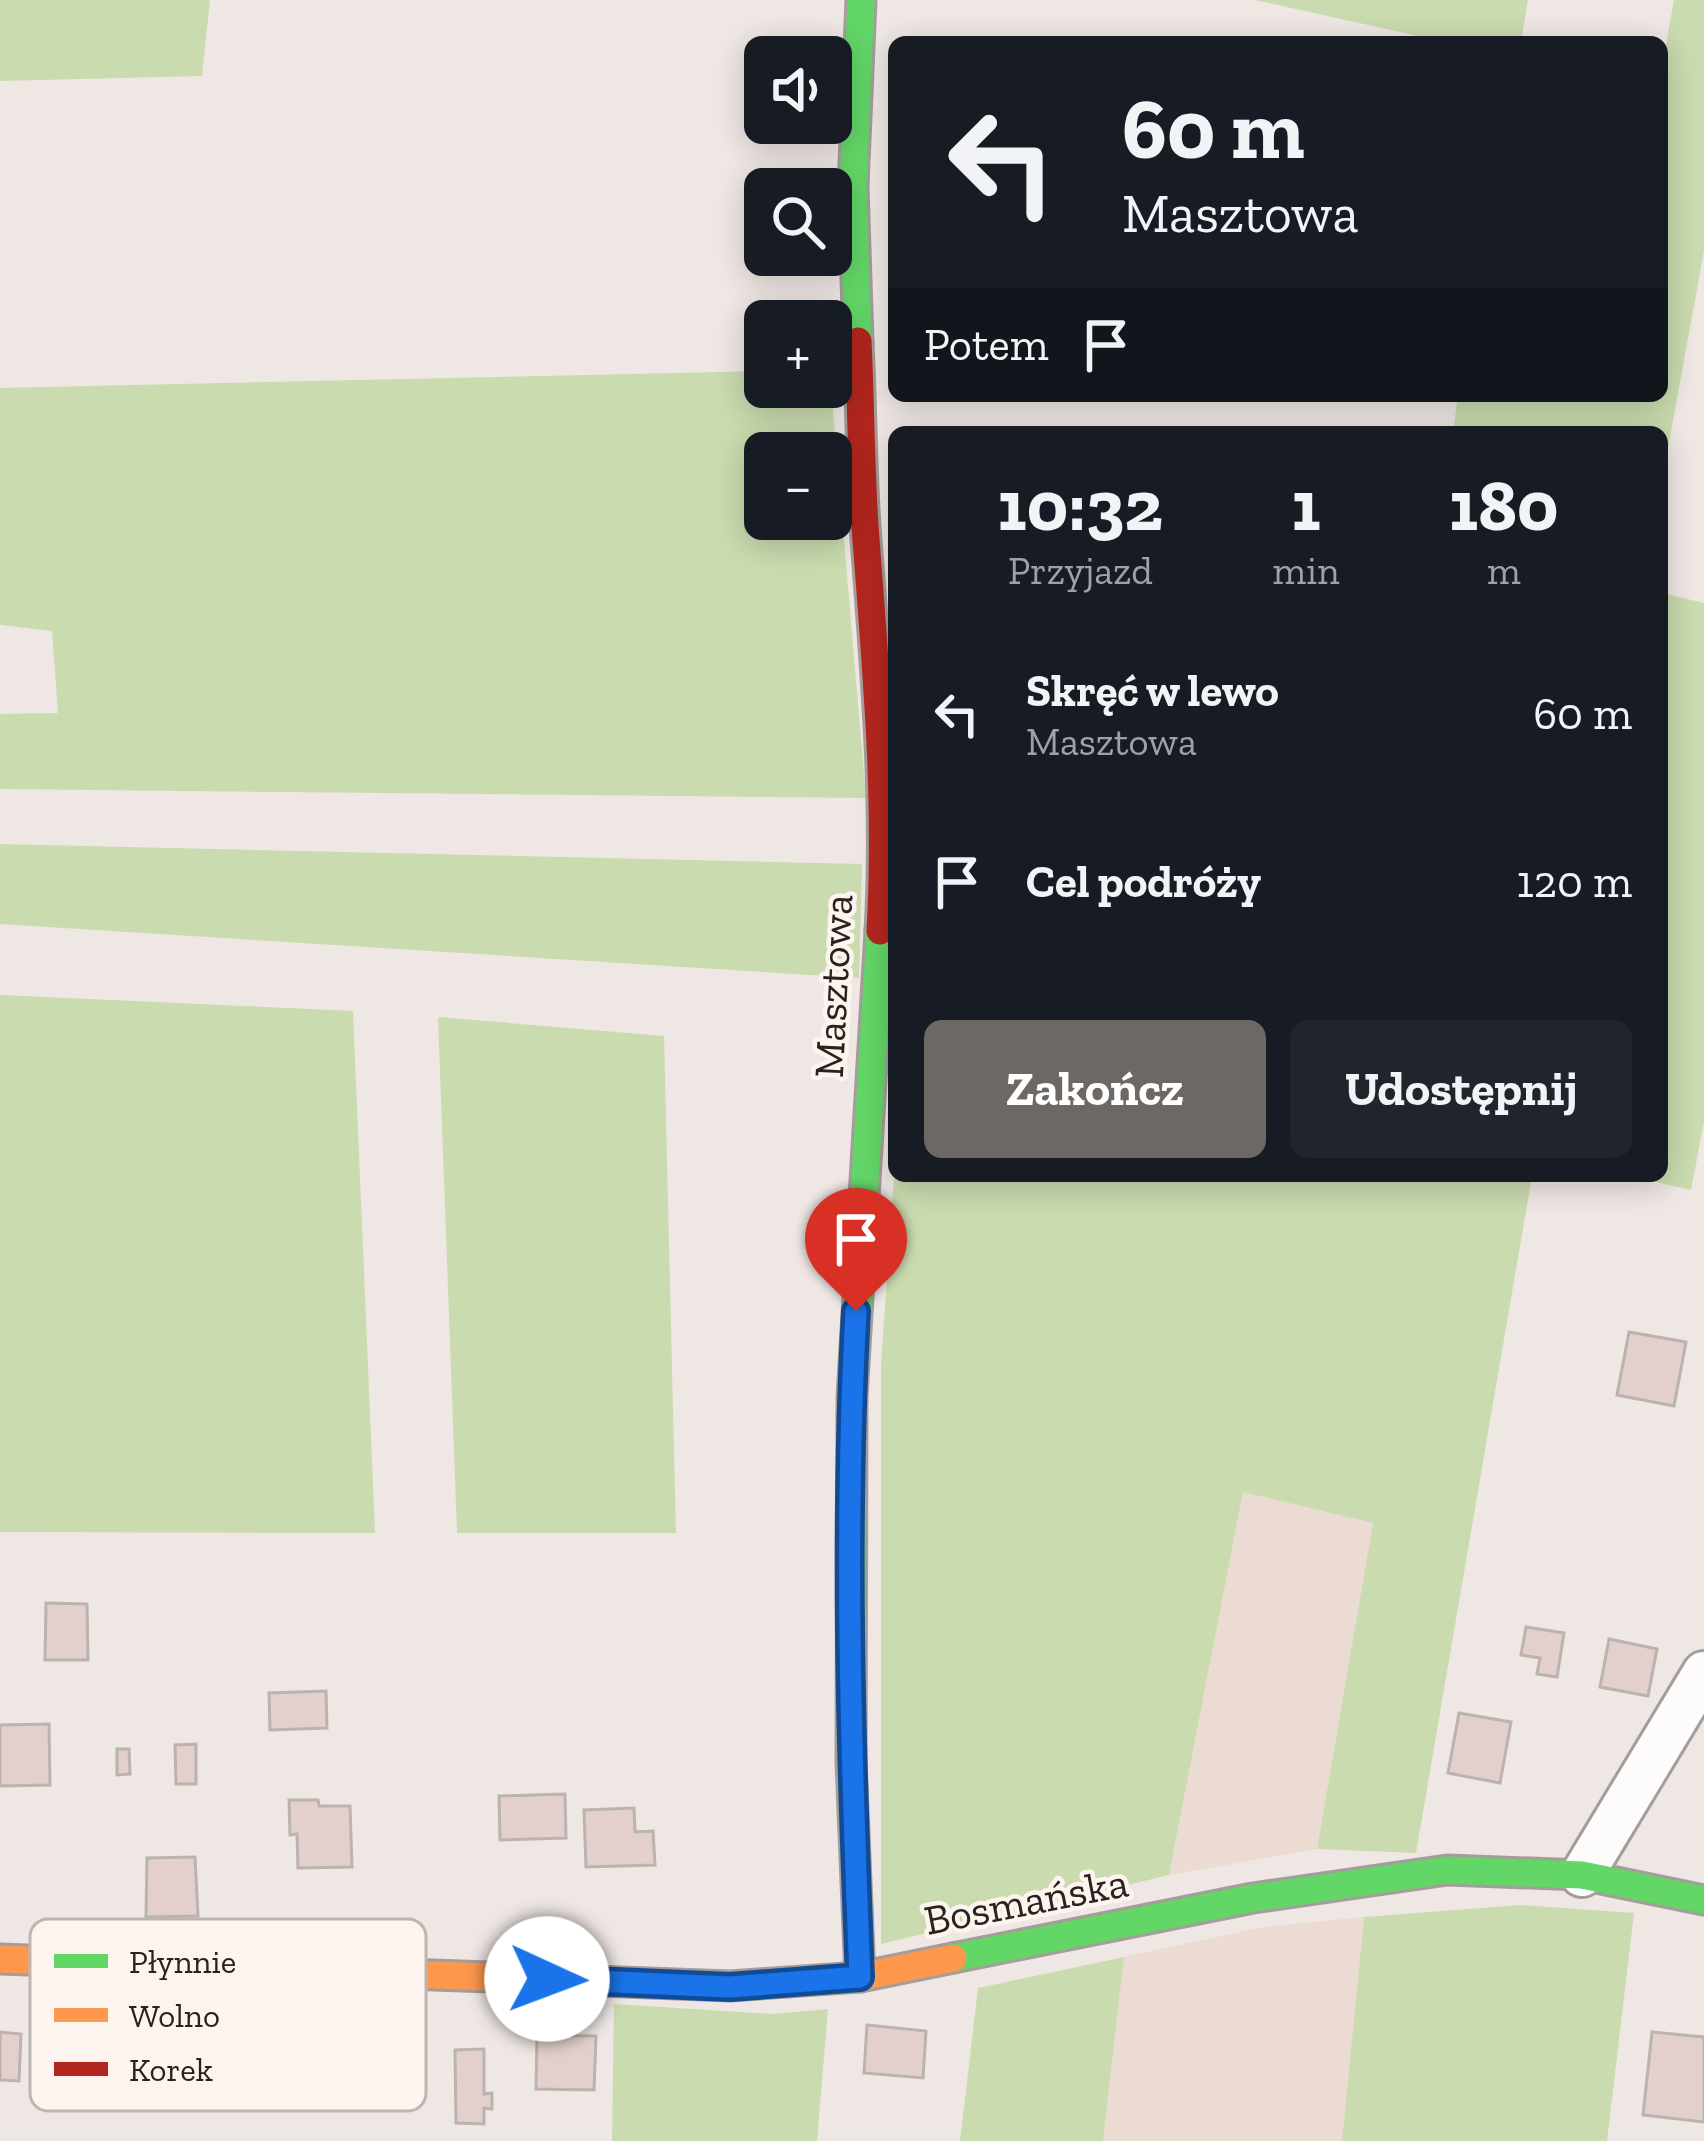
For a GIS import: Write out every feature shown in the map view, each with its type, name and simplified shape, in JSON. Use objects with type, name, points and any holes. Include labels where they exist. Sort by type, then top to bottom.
[{"type":"street","name":"Masztowa","points":[[860,1977],[851,1762],[852,1397],[884,793],[865,524],[854,210],[861,0]]},
{"type":"street","points":[[1582,1875],[1704,1672]]},
{"type":"street","name":"Bosmańska","points":[[426,1975],[730,1987],[860,1977],[1253,1898],[1447,1870],[1582,1875],[1704,1900]]},
{"type":"street","name":"Bosmańska","points":[[0,1959],[30,1960]]},
{"type":"shaded area","points":[[1243,1492],[1373,1523],[1317,1849],[1169,1875]]},
{"type":"shaded area","points":[[1364,1917],[1342,2141],[1103,2141],[1124,1957],[1263,1927]]},
{"type":"green space","points":[[0,0],[210,0],[202,76],[0,81]]},
{"type":"green space","points":[[1255,0],[1528,0],[1522,36],[1418,36]]},
{"type":"green space","points":[[1674,0],[1704,0],[1704,251],[1668,448],[1668,426],[1454,426],[1457,402],[1668,402],[1668,36]]},
{"type":"green space","points":[[744,371],[744,408],[833,408],[835,432],[744,432],[744,540],[844,540],[866,798],[0,789],[0,714],[58,713],[52,631],[0,625],[0,388]]},
{"type":"green space","points":[[1668,594],[1704,603],[1704,1122],[1691,1190],[1656,1182],[1668,1182]]},
{"type":"green space","points":[[0,844],[862,864],[859,978],[0,924]]},
{"type":"green space","points":[[0,995],[353,1011],[375,1533],[0,1532]]},
{"type":"green space","points":[[438,1017],[664,1036],[676,1533],[457,1533]]},
{"type":"green space","points":[[894,1182],[1531,1182],[1416,1853],[1317,1849],[1373,1523],[1243,1492],[1169,1875],[881,1944],[881,1365]]},
{"type":"green space","points":[[1520,1905],[1634,1913],[1607,2141],[1342,2141],[1364,1917]]},
{"type":"green space","points":[[1124,1957],[1103,2141],[960,2141],[978,1988]]},
{"type":"green space","points":[[614,2004],[773,2014],[828,2009],[817,2141],[612,2141]]},
{"type":"building","points":[[1629,1332],[1686,1342],[1674,1406],[1617,1395]]},
{"type":"building","points":[[46,1603],[87,1604],[88,1660],[45,1660]]},
{"type":"building","points":[[1526,1627],[1564,1633],[1557,1677],[1537,1674],[1540,1658],[1521,1655]]},
{"type":"building","points":[[1609,1639],[1657,1649],[1648,1696],[1600,1687]]},
{"type":"building","points":[[326,1691],[327,1728],[270,1730],[269,1693]]},
{"type":"building","points":[[1459,1713],[1511,1722],[1500,1783],[1448,1773]]},
{"type":"building","points":[[49,1724],[50,1785],[0,1786],[0,1725]]},
{"type":"building","points":[[196,1744],[196,1784],[176,1784],[175,1745]]},
{"type":"building","points":[[117,1749],[129,1749],[130,1774],[117,1775]]},
{"type":"building","points":[[565,1794],[566,1838],[500,1840],[499,1796]]},
{"type":"building","points":[[289,1800],[350,1806],[352,1867],[298,1868],[297,1834],[290,1835]]},
{"type":"building","points":[[634,1808],[635,1832],[653,1831],[655,1865],[586,1867],[584,1810]]},
{"type":"building","points":[[195,1857],[198,1916],[146,1917],[147,1858]]},
{"type":"building","points":[[867,2025],[926,2031],[923,2078],[864,2073]]},
{"type":"building","points":[[0,2032],[21,2034],[19,2081],[0,2080]]},
{"type":"building","points":[[1652,2032],[1704,2037],[1704,2122],[1643,2115]]},
{"type":"building","points":[[537,2035],[596,2036],[594,2090],[536,2089]]},
{"type":"building","points":[[484,2049],[484,2094],[492,2093],[492,2109],[484,2108],[484,2124],[456,2123],[455,2050]]},
{"type":"traffic: fast","points":[[858,341],[853,187],[861,0]]},
{"type":"traffic: fast","points":[[860,1977],[851,1762],[852,1397],[880,931]]},
{"type":"traffic: fast","points":[[953,1958],[1253,1898],[1447,1870],[1582,1875],[1704,1900]]},
{"type":"traffic: slow","points":[[426,1975],[730,1986],[860,1977],[953,1958]]},
{"type":"traffic: slow","points":[[0,1959],[30,1960]]},
{"type":"traffic: jam","points":[[858,341],[881,779],[880,931]]},
{"type":"route","points":[[547,1979],[730,1987],[860,1977],[849,1544],[856,1311]]}]
